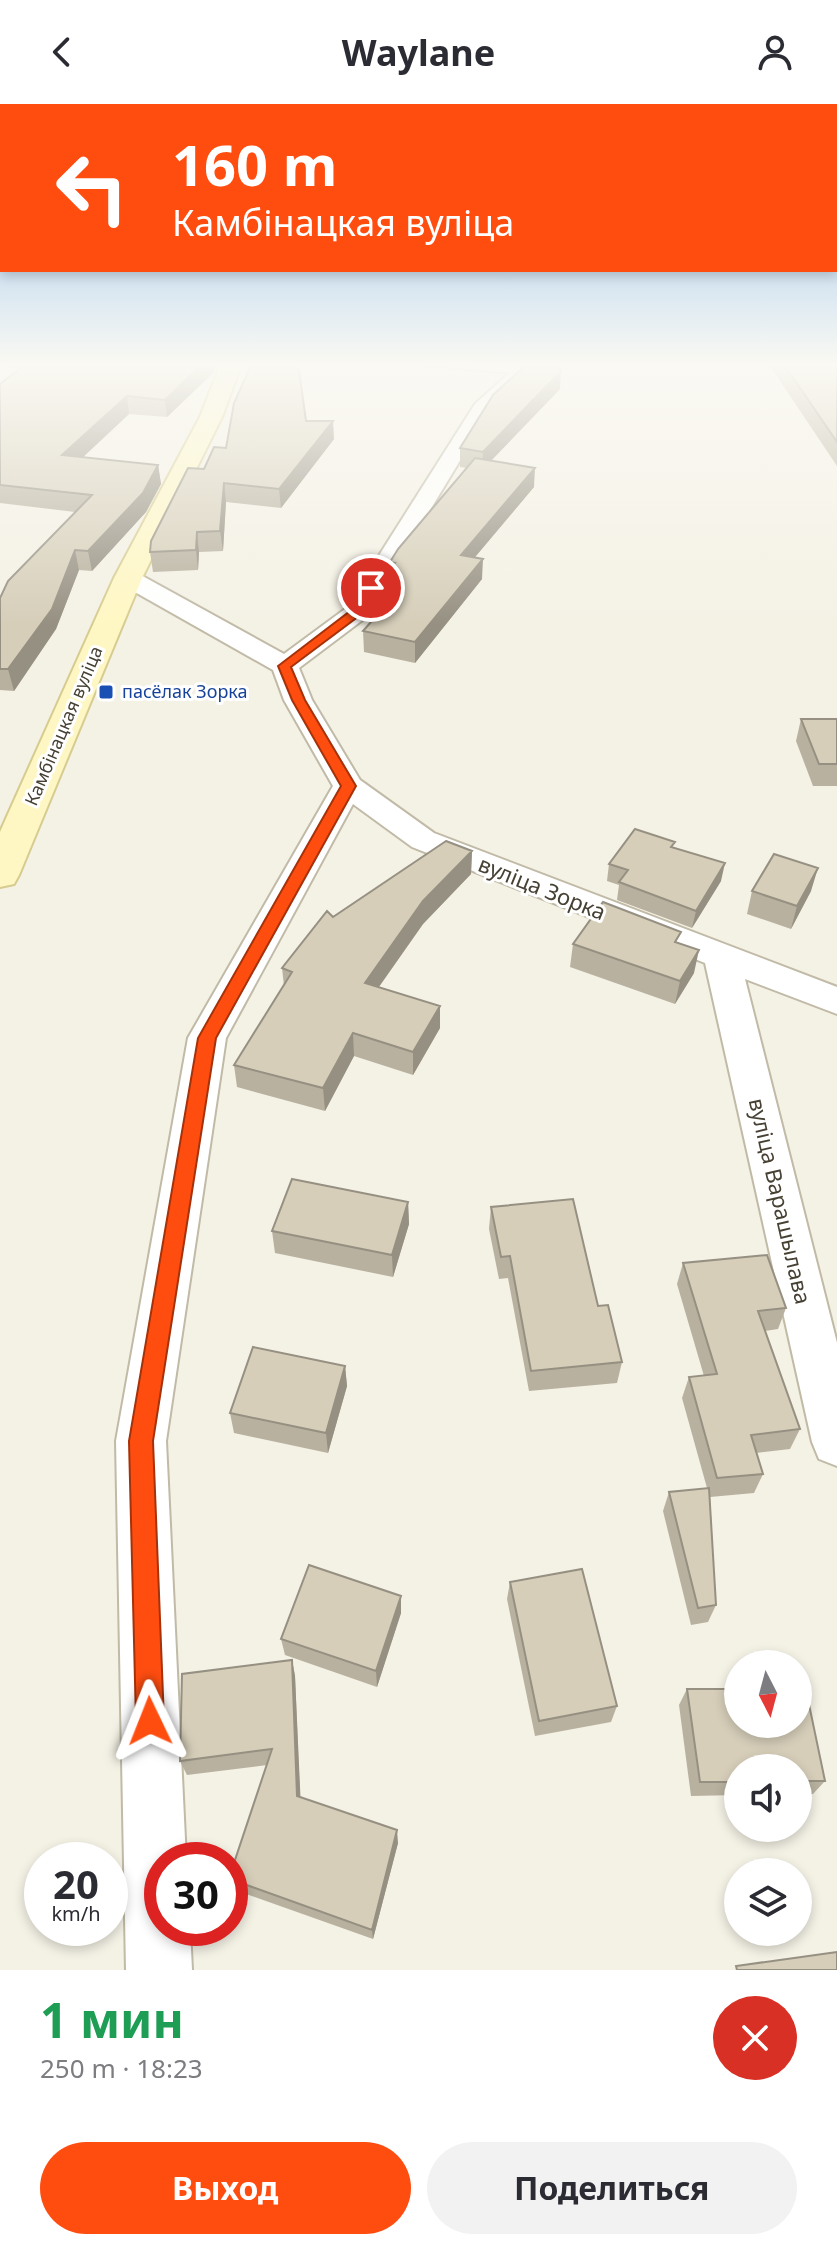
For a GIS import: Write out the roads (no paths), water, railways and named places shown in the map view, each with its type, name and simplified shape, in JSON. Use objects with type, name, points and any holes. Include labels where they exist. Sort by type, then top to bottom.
[{"type":"street","name":"Камбінацкая вуліца","points":[[0,875],[128,578],[194,450]]},
{"type":"street","points":[[285,666],[355,614],[456,450]]},
{"type":"street","points":[[128,578],[285,666],[298,700],[348,786],[207,1038],[141,1441],[159,1970]]},
{"type":"street","name":"вуліца Зорка","points":[[348,786],[423,840],[722,959],[837,1001]]},
{"type":"street","name":"вуліца Варашылава","points":[[722,959],[837,1442]]},
{"type":"place","name":"пасёлак Зорка","points":[[106,692]]}]
